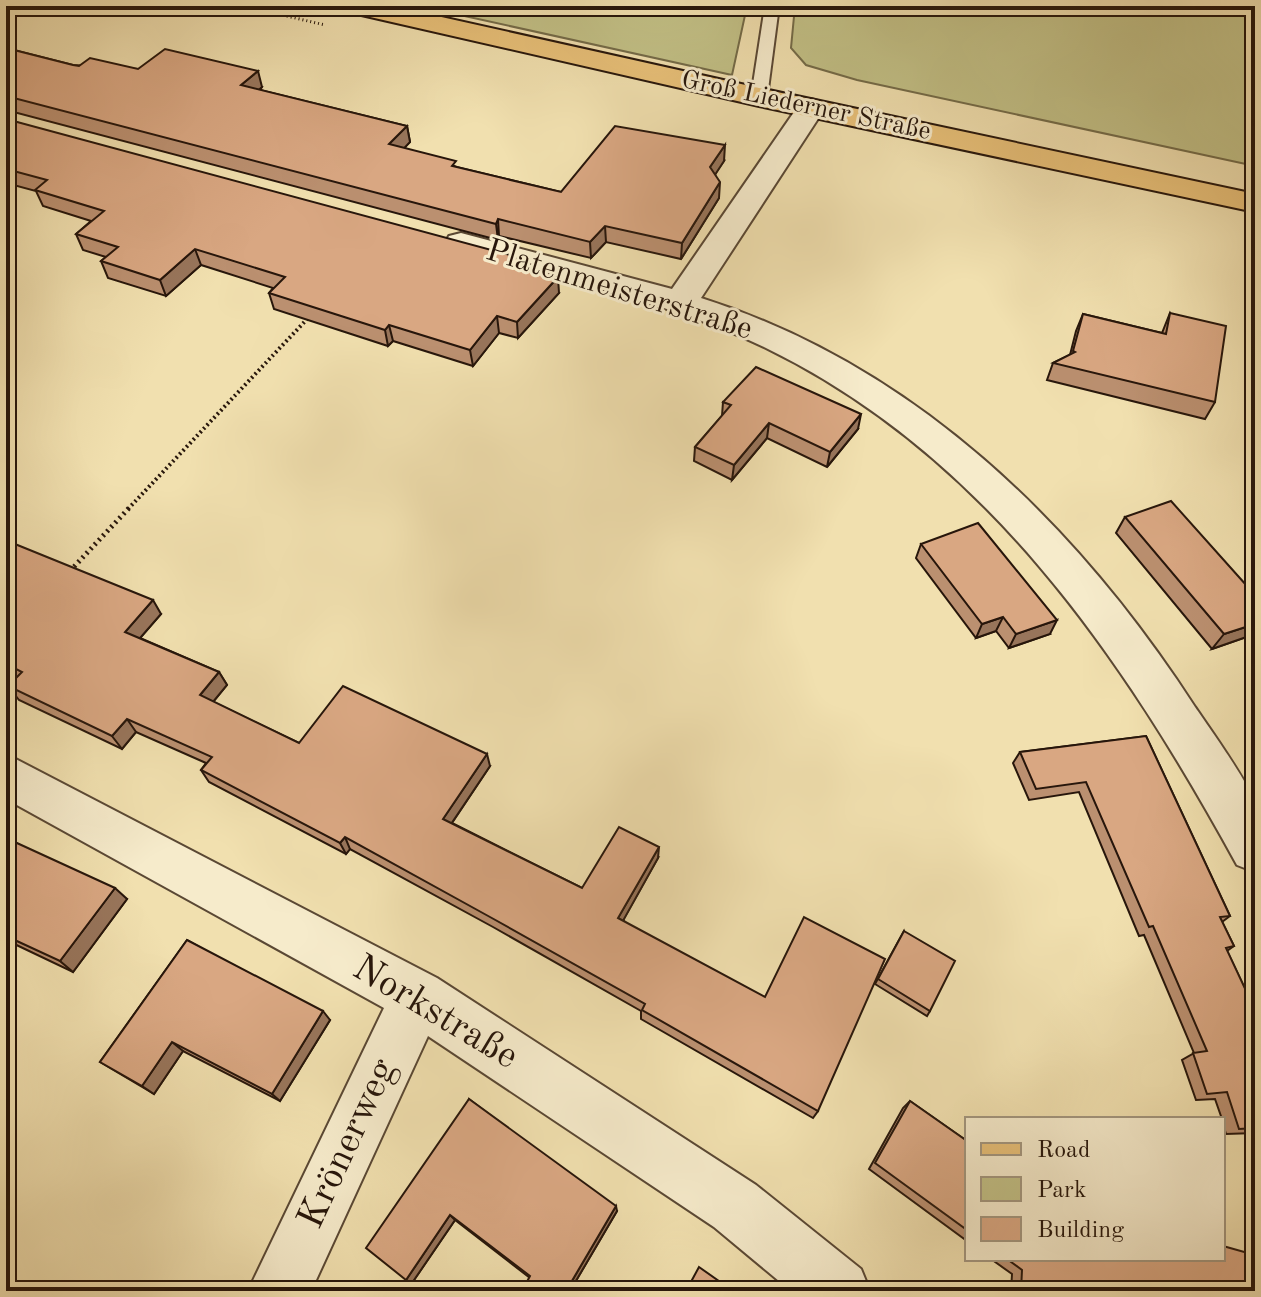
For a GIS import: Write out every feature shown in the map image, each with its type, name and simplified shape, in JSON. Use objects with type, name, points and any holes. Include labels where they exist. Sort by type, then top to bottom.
[{"type":"main road","name":"Groß Liederner Straße","points":[[357,6],[759,97],[1255,203]]},
{"type":"street","points":[[680,303],[811,108]]},
{"type":"street","name":"Platenmeisterstraße","points":[[426,233],[680,303],[778,340],[873,391],[960,456],[1001,493],[1056,553],[1120,633],[1203,757],[1255,849]]},
{"type":"street","name":"Norkstraße","points":[[6,775],[418,997],[735,1206],[839,1291]]},
{"type":"street","name":"Krönerweg","points":[[279,1291],[418,997]]},
{"type":"lane","points":[[759,97],[772,6]]},
{"type":"path","points":[[60,581],[320,305]]},
{"type":"green space","points":[[419,6],[747,6],[732,75]]},
{"type":"green space","points":[[795,6],[1255,6],[1255,166],[857,80],[806,65],[791,48]]},
{"type":"building","points":[[6,48],[79,66],[90,58],[138,69],[165,49],[258,71],[241,85],[407,126],[389,144],[456,161],[452,166],[561,192],[615,126],[725,145],[710,167],[720,182],[682,243],[605,226],[590,242],[498,219],[496,224],[6,96]]},
{"type":"building","points":[[6,119],[510,255],[558,277],[517,322],[497,316],[470,350],[389,325],[385,330],[269,293],[285,277],[195,249],[160,280],[101,261],[118,247],[76,234],[104,211],[35,190],[47,180],[6,169]]},
{"type":"building","points":[[1170,313],[1226,326],[1215,402],[1053,363],[1075,352],[1083,314],[1166,334]]},
{"type":"building","points":[[756,367],[861,414],[830,452],[769,423],[734,465],[695,447],[731,405],[723,402]]},
{"type":"building","points":[[1171,501],[1255,595],[1255,624],[1224,634],[1125,517]]},
{"type":"building","points":[[978,523],[1057,620],[1016,634],[1003,617],[982,624],[921,544]]},
{"type":"building","points":[[10,542],[153,600],[125,632],[219,672],[200,695],[299,743],[343,686],[487,754],[443,819],[582,888],[619,827],[659,847],[618,918],[765,997],[804,917],[885,959],[818,1111],[642,1010],[645,1004],[490,917],[345,837],[340,843],[201,770],[212,757],[127,719],[112,736],[8,686],[22,672],[6,664],[6,547]]},
{"type":"building","points":[[1146,736],[1230,916],[1220,917],[1234,946],[1226,948],[1255,1010],[1255,1128],[1239,1129],[1227,1092],[1207,1094],[1193,1053],[1207,1051],[1086,782],[1036,789],[1020,752]]},
{"type":"building","points":[[6,838],[115,888],[60,961],[6,936]]},
{"type":"building","points":[[904,931],[955,961],[930,1011],[878,979]]},
{"type":"building","points":[[187,940],[323,1011],[272,1094],[172,1042],[142,1086],[100,1062]]},
{"type":"building","points":[[469,1099],[616,1206],[566,1291],[522,1291],[530,1276],[450,1215],[406,1280],[366,1248]]},
{"type":"building","points":[[910,1101],[965,1140],[965,1229],[875,1163]]},
{"type":"building","points":[[1225,1247],[1255,1255],[1255,1291],[1021,1291],[1022,1270],[1010,1261],[1225,1261]]},
{"type":"building","points":[[699,1267],[733,1291],[686,1291]]}]
